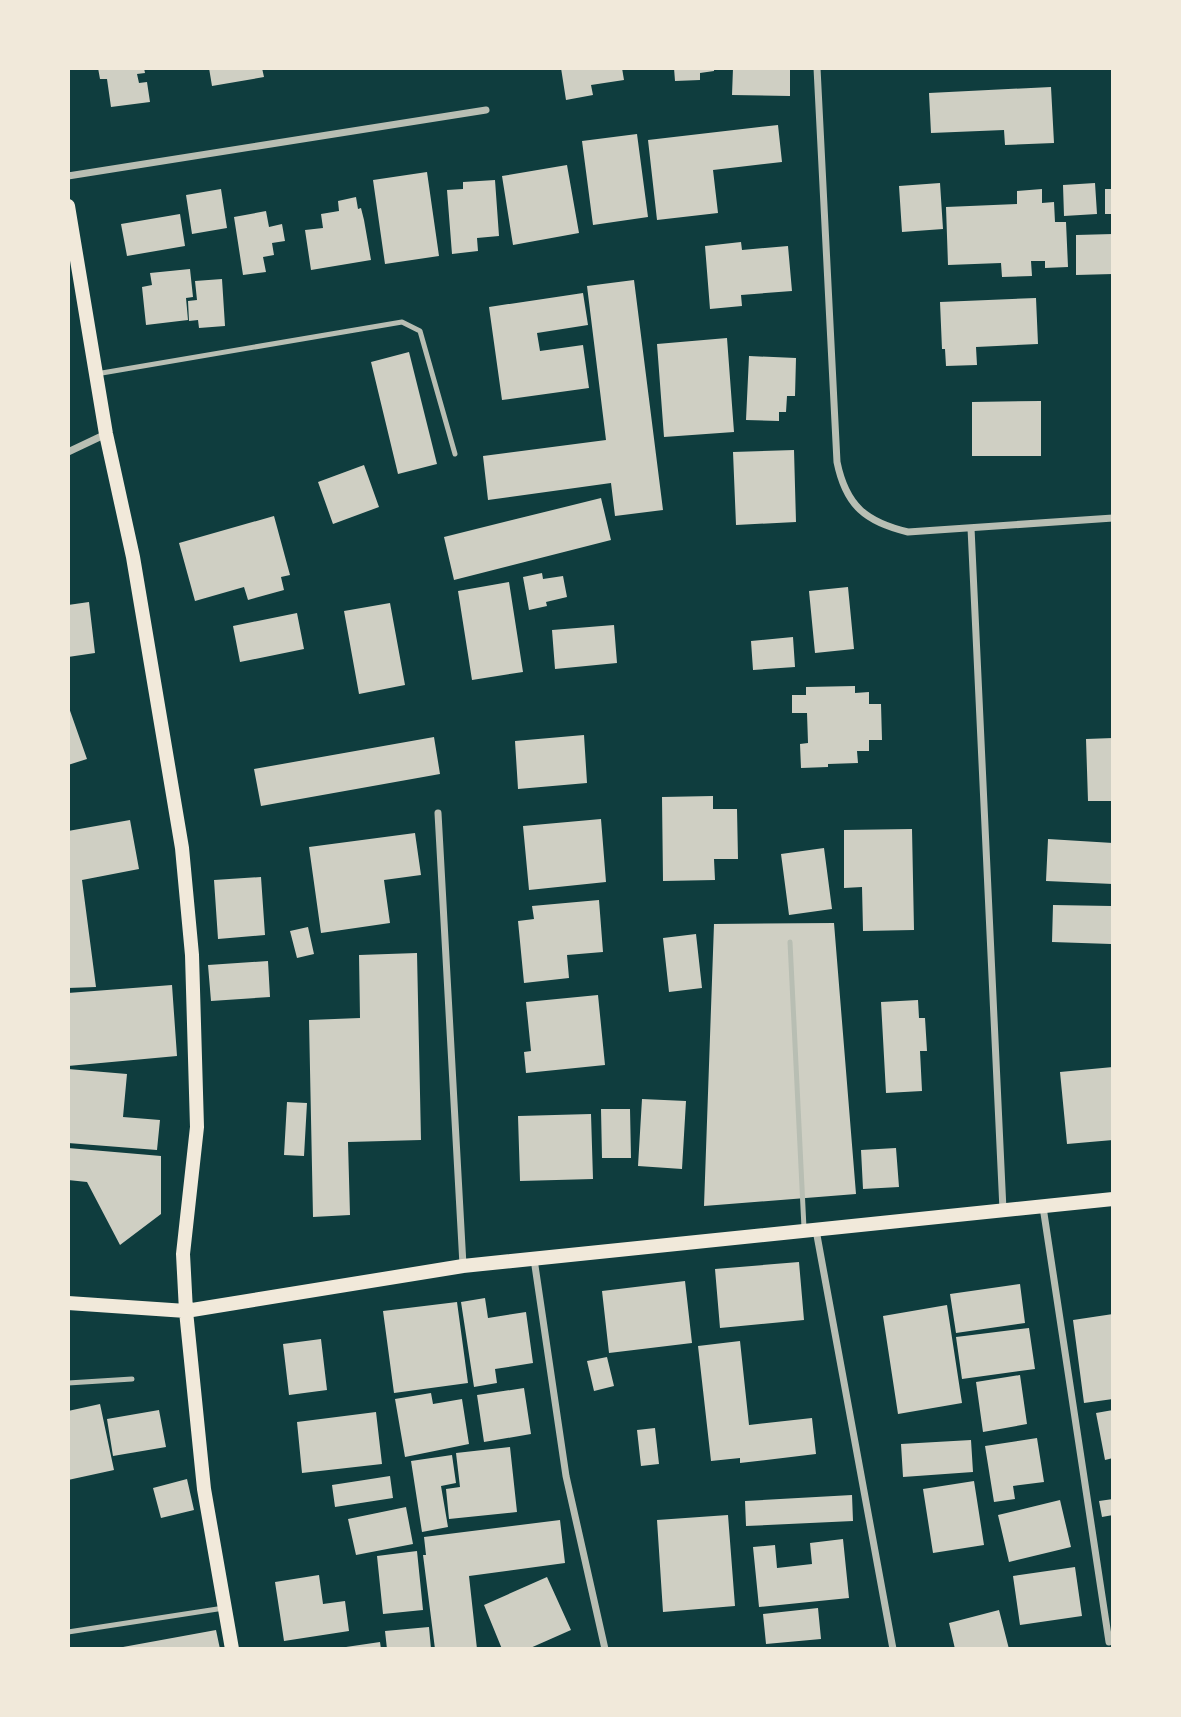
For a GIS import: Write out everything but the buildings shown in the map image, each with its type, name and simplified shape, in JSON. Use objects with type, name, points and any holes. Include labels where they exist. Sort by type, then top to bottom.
[{"type":"main road","points":[[68,206],[107,434],[133,557],[182,848],[192,955],[197,1127],[183,1254],[186,1311],[204,1489],[232,1649]]},
{"type":"main road","points":[[68,1303],[186,1311],[463,1266],[1113,1199]]},
{"type":"street","points":[[817,68],[837,462],[841,484],[852,503],[867,517],[887,527],[908,532],[1113,518]]},
{"type":"street","points":[[68,176],[486,110]]},
{"type":"street","points":[[68,452],[107,434]]},
{"type":"street","points":[[971,528],[1003,1210]]},
{"type":"street","points":[[438,813],[463,1266]]},
{"type":"street","points":[[1042,1206],[1108,1642]]},
{"type":"street","points":[[810,1230],[893,1649]]},
{"type":"street","points":[[534,1259],[566,1476],[605,1649]]},
{"type":"lane","points":[[96,374],[402,322],[420,331],[455,454]]},
{"type":"lane","points":[[790,942],[810,1230]]},
{"type":"lane","points":[[68,1382],[132,1379]]},
{"type":"lane","points":[[68,1632],[224,1608]]}]
